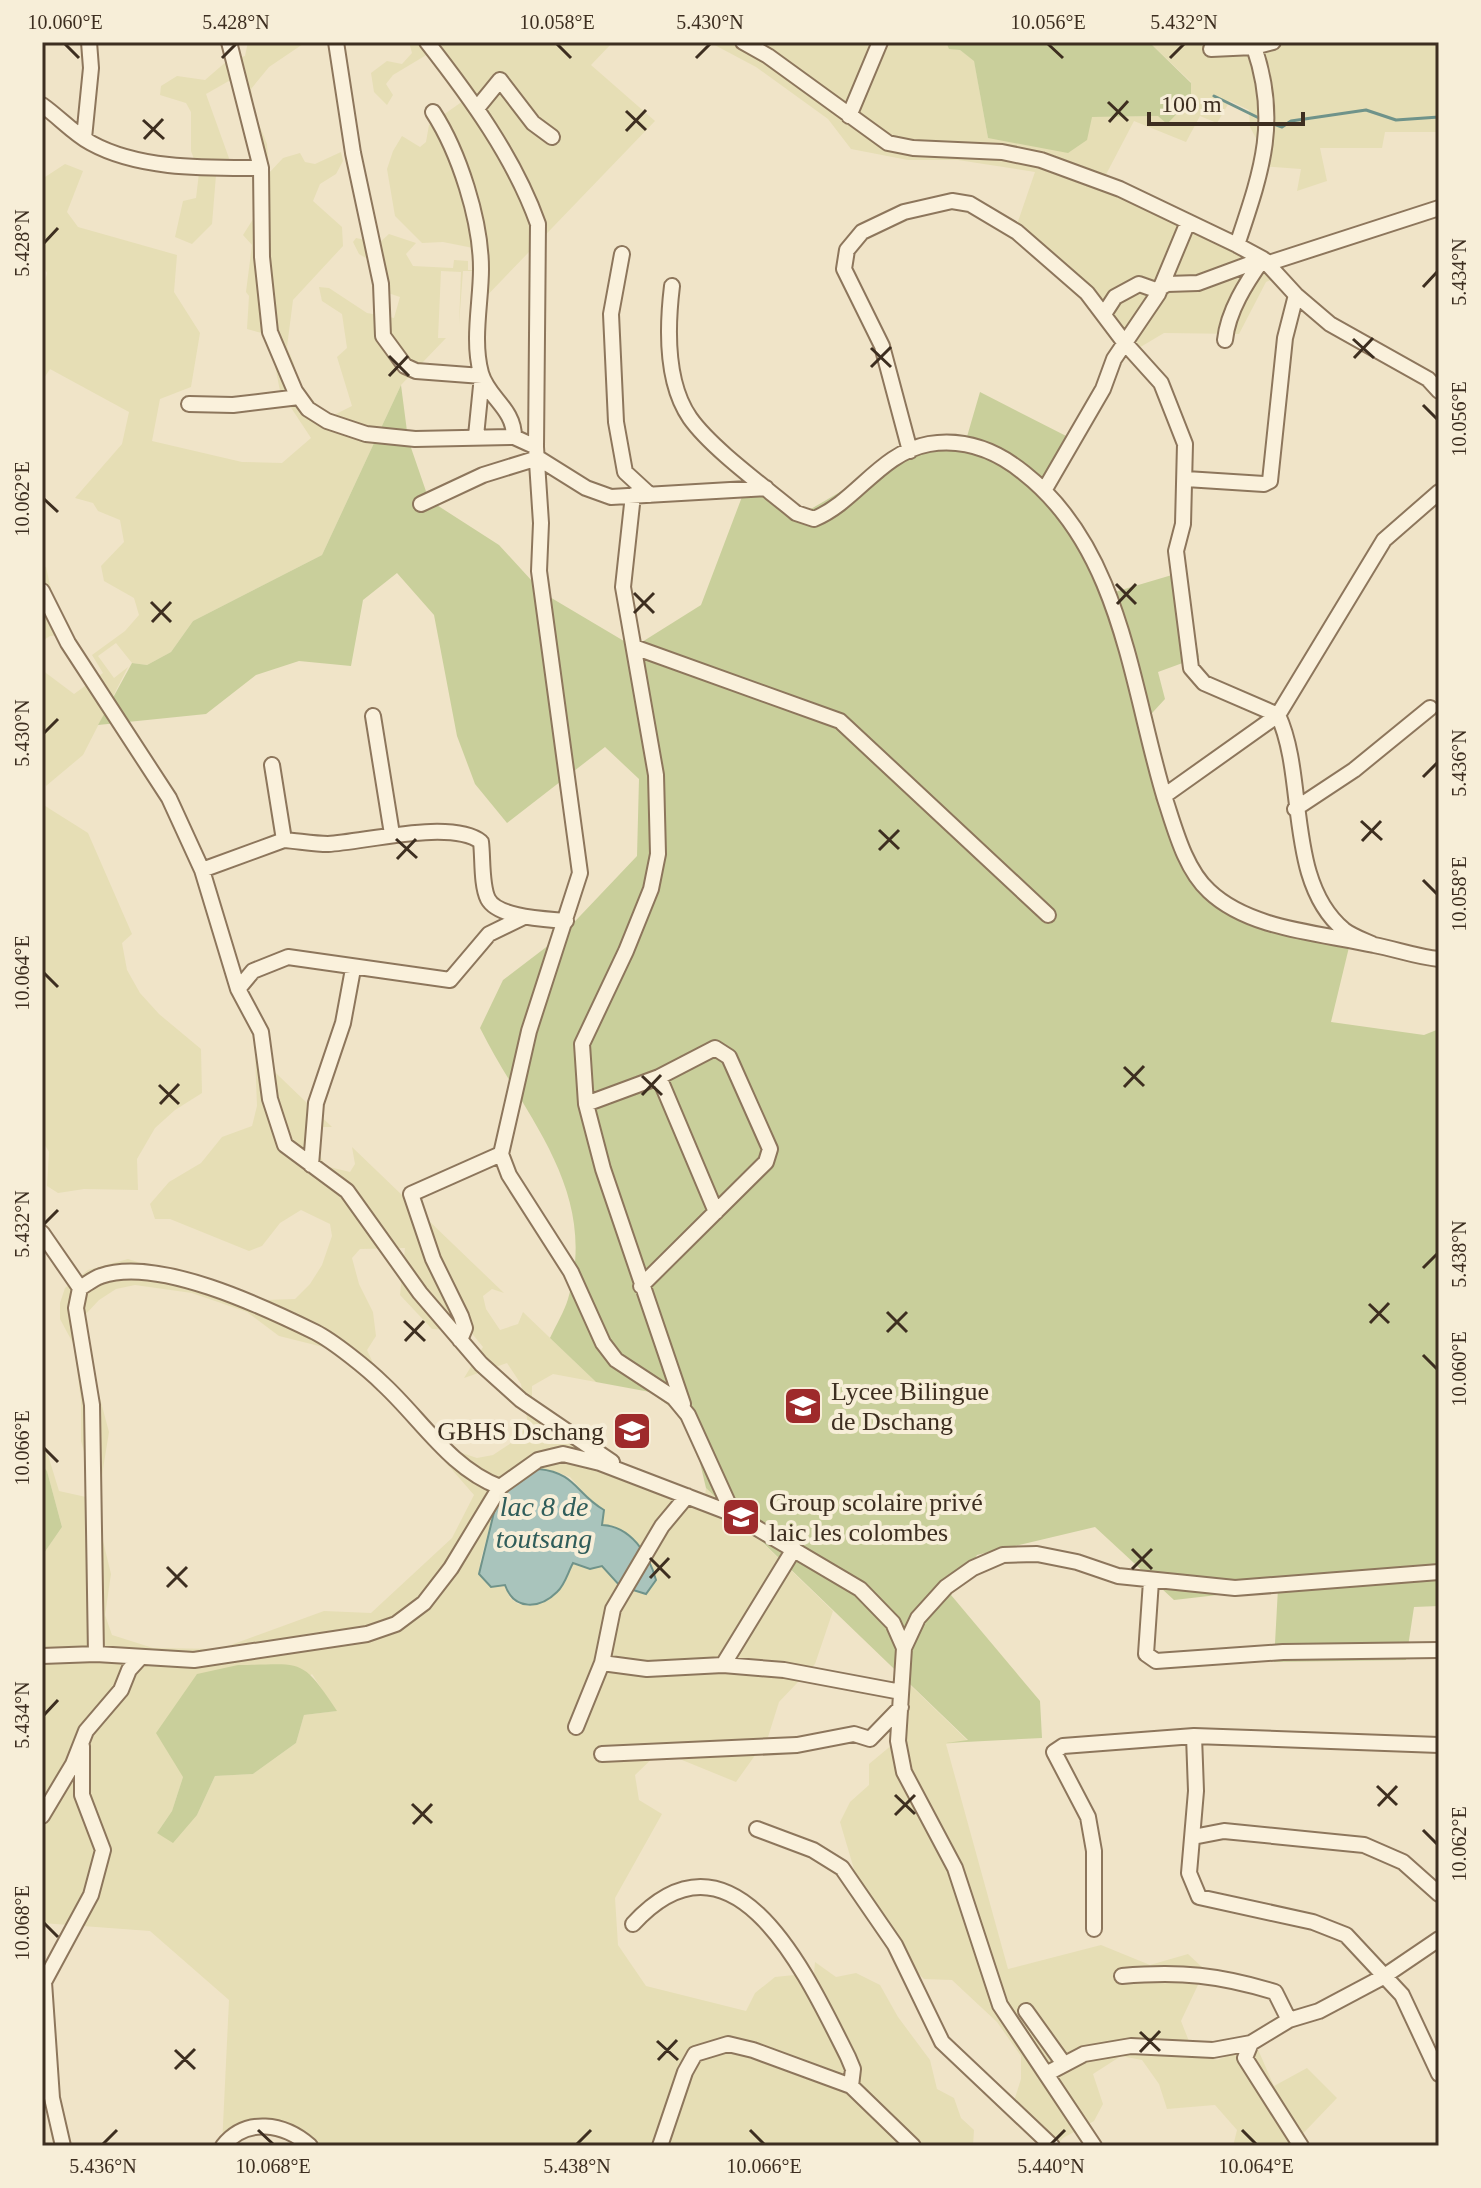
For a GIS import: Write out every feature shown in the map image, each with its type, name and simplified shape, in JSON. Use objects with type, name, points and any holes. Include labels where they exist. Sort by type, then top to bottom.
[{"type":"street","points":[[84,138],[89,42]]},
{"type":"street","points":[[229,42],[261,168],[262,257],[270,332],[299,397],[308,409],[327,421],[366,434],[415,439],[514,437],[586,488],[611,497],[766,488]]},
{"type":"street","points":[[336,42],[355,166],[381,284],[383,336],[405,366],[416,371],[482,376],[506,408],[514,426],[514,437]]},
{"type":"street","points":[[427,42],[478,107],[528,197],[538,224],[539,571],[580,873],[529,1031],[501,1154],[509,1175],[571,1272],[603,1343],[616,1360],[666,1391],[688,1415]]},
{"type":"street","points":[[743,42],[768,56],[888,143],[913,148],[1002,152],[1052,164],[1120,189],[1269,263],[1439,208]]},
{"type":"street","points":[[849,116],[880,42]]},
{"type":"street","points":[[1211,49],[1254,47],[1273,42]]},
{"type":"street","points":[[1237,245],[1268,136],[1268,99],[1254,47]]},
{"type":"street","points":[[478,107],[500,80],[533,123],[552,137]]},
{"type":"street","points":[[42,105],[84,138],[114,152],[181,166],[261,168]]},
{"type":"street","points":[[433,112],[459,163],[480,250],[478,357],[482,376],[476,436]]},
{"type":"street","points":[[910,451],[882,346],[844,269],[847,250],[862,232],[904,212],[952,201],[970,204],[1017,232],[1087,293],[1169,396],[1185,444],[1183,524],[1176,551],[1191,668],[1204,683],[1278,715],[1291,754],[1295,809],[1312,876],[1327,911],[1345,931],[1372,944]]},
{"type":"street","points":[[1045,489],[1103,389],[1124,342],[1161,286],[1188,222]]},
{"type":"street","points":[[622,254],[611,314],[616,422],[625,472],[650,495]]},
{"type":"street","points":[[1104,314],[1115,297],[1139,284],[1156,290],[1161,286],[1198,283],[1263,259]]},
{"type":"street","points":[[1263,259],[1296,295],[1330,324],[1428,379],[1439,391]]},
{"type":"street","points":[[1225,340],[1231,309],[1263,259]]},
{"type":"street","points":[[672,286],[668,318],[675,383],[690,417],[796,513],[814,519],[831,512],[884,464],[933,444],[990,449],[1045,489],[1089,547],[1107,588],[1164,796],[1180,842],[1197,876],[1209,891],[1236,910],[1267,921],[1439,959]]},
{"type":"street","points":[[1186,479],[1264,484],[1270,481],[1285,338],[1296,295]]},
{"type":"street","points":[[189,404],[233,405],[299,397]]},
{"type":"street","points":[[421,504],[537,453]]},
{"type":"street","points":[[1164,796],[1278,715],[1384,540],[1439,492]]},
{"type":"street","points":[[633,495],[623,587],[656,775],[658,854],[651,889],[582,1044],[586,1104],[603,1169],[641,1286],[688,1415],[733,1514]]},
{"type":"street","points":[[42,591],[68,643],[169,798],[202,870],[238,989],[261,1032],[270,1099],[278,1133],[285,1145],[347,1191],[420,1293],[460,1340],[521,1400],[639,1480]]},
{"type":"street","points":[[634,647],[840,721],[1048,915]]},
{"type":"street","points":[[1295,809],[1354,770],[1430,708]]},
{"type":"street","points":[[373,716],[392,834]]},
{"type":"street","points":[[272,765],[284,840]]},
{"type":"street","points":[[202,870],[284,840],[327,844],[392,834],[470,833],[481,842],[488,898],[497,908],[524,917],[566,921]]},
{"type":"street","points":[[238,989],[253,971],[288,957],[353,969],[389,970],[450,980],[489,934],[524,917]]},
{"type":"street","points":[[311,1165],[316,1103],[343,1023],[353,969]]},
{"type":"street","points":[[586,1104],[659,1077],[715,1048],[723,1052],[770,1149],[766,1162],[641,1286]]},
{"type":"street","points":[[659,1077],[716,1212]]},
{"type":"street","points":[[460,1340],[465,1328],[461,1316],[433,1259],[411,1194],[501,1154]]},
{"type":"street","points":[[42,1233],[80,1288],[76,1308],[93,1437],[96,1654]]},
{"type":"street","points":[[80,1288],[100,1276],[155,1273],[216,1289],[317,1333],[384,1385],[462,1464],[480,1479],[500,1487]]},
{"type":"street","points":[[42,1656],[96,1654],[172,1661],[219,1657],[367,1634],[396,1624],[424,1603],[451,1568],[500,1487],[538,1460],[563,1454],[600,1463],[733,1514],[877,1602],[893,1623],[904,1648]]},
{"type":"street","points":[[576,1727],[602,1663],[613,1609],[662,1526],[687,1496]]},
{"type":"street","points":[[723,1665],[794,1549]]},
{"type":"street","points":[[1094,2146],[1000,2005],[955,1868],[904,1772],[898,1741],[904,1648],[918,1618],[946,1587],[973,1568],[1003,1555],[1037,1554],[1077,1562],[1118,1576],[1235,1588],[1439,1572]]},
{"type":"street","points":[[1151,1581],[1146,1654],[1156,1661],[1283,1652],[1439,1650]]},
{"type":"street","points":[[42,1816],[82,1746],[86,1731],[121,1690],[129,1670],[140,1658]]},
{"type":"street","points":[[602,1663],[647,1669],[723,1665],[784,1670],[901,1699]]},
{"type":"street","points":[[602,1754],[797,1745],[854,1734],[870,1739],[901,1699]]},
{"type":"street","points":[[1094,1929],[1094,1851],[1088,1817],[1054,1752],[1063,1746],[1194,1736],[1439,1745]]},
{"type":"street","points":[[1194,1736],[1193,1837],[1189,1873],[1199,1897],[1313,1922],[1346,1935],[1402,1995],[1439,2074]]},
{"type":"street","points":[[63,2146],[52,2098],[44,1982],[91,1895],[103,1850],[82,1795],[82,1746]]},
{"type":"street","points":[[757,1829],[813,1850],[842,1868],[895,1945],[942,2042],[1052,2146]]},
{"type":"street","points":[[1193,1837],[1224,1831],[1364,1845],[1403,1862],[1439,1894]]},
{"type":"street","points":[[633,1924],[653,1902],[676,1891],[727,1890],[756,1910],[795,1957],[848,2057],[853,2069],[851,2086]]},
{"type":"street","points":[[1046,2074],[1084,2054],[1131,2046],[1213,2050],[1251,2043],[1289,2020],[1319,2011],[1383,1977],[1439,1939]]},
{"type":"street","points":[[1122,1976],[1178,1971],[1226,1977],[1275,1992],[1289,2020]]},
{"type":"street","points":[[1026,2011],[1064,2064]]},
{"type":"street","points":[[1251,2043],[1245,2058],[1301,2146]]},
{"type":"street","points":[[660,2146],[685,2072],[695,2054],[709,2047],[728,2044],[753,2050],[851,2086],[913,2146]]},
{"type":"street","points":[[223,2146],[242,2129],[262,2124],[310,2146]]},
{"type":"shaded area","points":[[248,42],[306,42],[269,67],[251,89],[254,112],[267,144],[269,173],[283,158],[300,153],[305,162],[315,164],[341,152],[343,161],[336,174],[320,184],[313,201],[342,227],[343,246],[293,300],[287,347],[294,364],[296,384],[330,417],[352,406],[337,357],[347,348],[342,314],[322,301],[319,287],[329,288],[367,313],[394,318],[400,297],[376,289],[371,261],[359,254],[353,242],[356,238],[379,243],[389,234],[416,243],[406,254],[413,266],[453,268],[454,260],[468,261],[468,270],[478,270],[478,249],[443,242],[422,243],[395,216],[387,169],[402,136],[420,147],[426,142],[429,125],[463,101],[464,96],[428,54],[393,75],[386,84],[393,95],[387,105],[374,92],[371,73],[387,61],[402,64],[412,53],[409,42],[613,42],[591,65],[655,121],[477,306],[478,271],[463,271],[459,325],[461,272],[441,271],[438,338],[446,338],[401,385],[322,555],[193,621],[171,652],[147,665],[132,663],[116,643],[98,656],[114,678],[128,667],[83,755],[46,786],[42,670],[74,694],[103,673],[92,655],[125,631],[139,615],[134,598],[104,581],[101,566],[124,542],[120,520],[98,511],[93,503],[75,498],[122,444],[129,412],[50,369],[42,381],[42,294],[47,273],[42,263],[42,179],[65,164],[83,171],[67,212],[78,227],[177,255],[174,292],[200,333],[191,387],[160,399],[152,441],[242,462],[282,463],[311,438],[280,391],[269,335],[247,329],[249,296],[246,292],[252,245],[243,235],[255,216],[260,191],[234,78],[206,94],[230,161],[216,175],[212,224],[192,244],[175,237],[183,201],[196,198],[199,173],[191,151],[191,112],[186,103],[160,95],[161,86],[177,76],[205,80],[227,61],[245,56]]},
{"type":"shaded area","points":[[709,42],[946,42],[949,48],[960,50],[974,60],[988,138],[1092,117],[1159,116],[1191,82],[1149,42],[1439,42],[1439,132],[1385,132],[1382,148],[1320,148],[1327,181],[1297,191],[1301,169],[1258,166],[1258,142],[1250,127],[1249,110],[1230,101],[1217,123],[1200,116],[1186,142],[1134,121],[1100,186],[1234,250],[1276,278],[1266,282],[1239,334],[1164,333],[1127,355],[1079,291],[1013,236],[1035,172],[958,160],[908,160],[851,149],[828,119],[756,67]]},
{"type":"shaded area","points":[[42,566],[46,567],[54,603],[70,626],[69,635],[50,636],[42,641]]},
{"type":"shaded area","points":[[42,804],[88,833],[132,934],[122,943],[127,970],[140,993],[159,1014],[201,1049],[202,1093],[175,1110],[155,1128],[137,1159],[138,1190],[84,1189],[58,1193],[47,1186],[49,1152],[42,1140],[42,1060],[45,1055]]},
{"type":"shaded area","points":[[255,1053],[332,1127],[320,1127],[316,1147],[325,1166],[350,1172],[355,1164],[352,1147],[504,1293],[492,1289],[483,1296],[486,1309],[500,1330],[518,1324],[523,1312],[596,1382],[553,1374],[532,1386],[532,1400],[638,1477],[705,1497],[706,1488],[833,1611],[815,1664],[779,1702],[768,1737],[736,1782],[660,1751],[635,1775],[639,1800],[662,1814],[615,1898],[618,1945],[646,1986],[746,2011],[755,1993],[775,1977],[814,1973],[815,1962],[836,1977],[856,1973],[880,1985],[898,2017],[930,2060],[937,2089],[954,2098],[961,2118],[974,2130],[973,2146],[300,2146],[281,2134],[242,2135],[222,2146],[229,2000],[150,1931],[42,1923],[42,1556],[62,1527],[47,1471],[42,1465],[42,1447],[48,1455],[59,1491],[86,1497],[89,1469],[81,1441],[81,1401],[74,1345],[60,1319],[60,1303],[65,1288],[88,1270],[128,1259],[153,1267],[176,1268],[265,1300],[295,1299],[310,1284],[322,1265],[332,1236],[330,1224],[301,1210],[280,1223],[262,1246],[249,1251],[170,1219],[155,1219],[150,1204],[169,1182],[201,1163],[222,1137],[252,1126],[257,1106]],"holes":[[[405,1248],[400,1295],[432,1329],[470,1331],[483,1347],[464,1378],[507,1363],[521,1384],[528,1424],[514,1441],[493,1455],[477,1458],[456,1451],[373,1363],[367,1350],[376,1336],[373,1312],[359,1284],[352,1258],[360,1249]],[[135,1285],[192,1293],[247,1312],[279,1336],[331,1349],[394,1403],[474,1495],[452,1538],[371,1613],[324,1611],[220,1649],[153,1648],[112,1635],[105,1615],[111,1574],[96,1512],[109,1432],[83,1335],[85,1315],[99,1300],[116,1289]],[[553,1471],[570,1477],[593,1503],[604,1510],[602,1525],[620,1586],[602,1566],[590,1569],[573,1563],[554,1596],[531,1606],[518,1604],[510,1598],[505,1585],[480,1562],[496,1504]],[[312,1674],[336,1711],[304,1715],[296,1743],[253,1774],[215,1776],[197,1815],[157,1833],[172,1811],[183,1777]]]},
{"type":"shaded area","points":[[905,1680],[968,1741],[946,1744],[1008,1969],[1101,1945],[1150,1965],[1188,1954],[1205,1970],[1181,2021],[1194,2054],[1217,2060],[1256,2045],[1274,2086],[1307,2068],[1337,2098],[1291,2146],[1233,2146],[1237,2130],[1215,2105],[1167,2109],[1159,2084],[1142,2060],[1121,2056],[1093,2074],[1103,2104],[1094,2121],[1063,2138],[1056,2146],[1014,2101],[1021,2079],[1021,2056],[997,2022],[952,1980],[924,1979],[904,1960],[859,1886],[840,1822],[850,1802],[869,1785],[869,1764],[899,1739]]},
{"type":"green space","points":[[946,42],[1149,42],[1191,83],[1191,99],[1167,124],[1158,116],[1092,117],[1087,140],[1068,153],[988,138],[974,61],[960,50],[949,49]]},
{"type":"green space","points":[[401,385],[408,439],[429,500],[499,545],[543,593],[634,647],[701,605],[751,473],[804,513],[852,485],[907,443],[966,440],[980,392],[1076,441],[1044,486],[1108,594],[1182,572],[1199,657],[1158,672],[1165,699],[1142,724],[1200,879],[1233,908],[1350,943],[1331,1022],[1424,1035],[1439,1029],[1439,1606],[1414,1607],[1406,1660],[1274,1662],[1278,1588],[1174,1600],[1095,1527],[977,1555],[951,1595],[1040,1701],[1042,1738],[946,1743],[968,1740],[706,1488],[696,1446],[683,1416],[650,1392],[596,1382],[550,1338],[568,1299],[575,1260],[574,1223],[566,1189],[552,1156],[480,1028],[503,980],[562,935],[637,856],[639,779],[605,747],[507,823],[475,784],[457,736],[434,615],[397,573],[363,600],[351,666],[299,661],[256,675],[206,714],[98,725],[132,663],[147,665],[171,652],[193,621],[322,555]]},
{"type":"green space","points":[[42,1465],[47,1471],[62,1527],[42,1556]]},
{"type":"green space","points":[[238,1665],[298,1667],[315,1680],[337,1711],[304,1715],[296,1743],[253,1774],[215,1776],[197,1815],[173,1843],[157,1833],[172,1811],[183,1777],[156,1733],[197,1674]]},
{"type":"water","name":"lac 8 de toutsang","points":[[539,1469],[568,1480],[604,1510],[602,1525],[621,1530],[637,1543],[649,1561],[656,1580],[646,1594],[620,1586],[602,1566],[590,1569],[573,1563],[557,1592],[543,1602],[528,1605],[515,1599],[505,1585],[491,1587],[479,1574],[496,1504],[520,1474]]},
{"type":"waterway","points":[[1214,96],[1261,119]]},
{"type":"waterway","points":[[1271,123],[1282,127],[1291,121],[1366,110],[1396,120],[1439,117]]},
{"type":"place","name":"Lycee Bilingue de Dschang","points":[[803,1406]]},
{"type":"place","name":"GBHS Dschang","points":[[632,1431]]},
{"type":"place","name":"Group scolaire privé laic les colombes","points":[[741,1517]]}]
